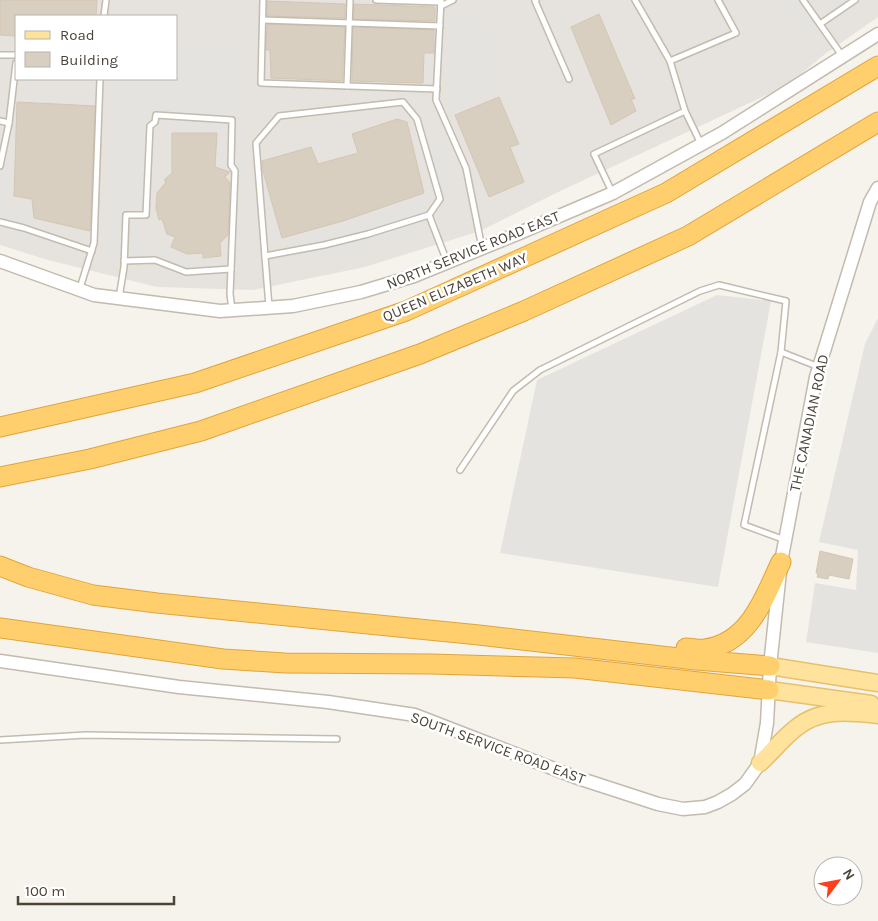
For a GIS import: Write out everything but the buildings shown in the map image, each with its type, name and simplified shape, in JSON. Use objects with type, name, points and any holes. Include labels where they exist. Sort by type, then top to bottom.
[{"type":"highway","name":"QUEEN ELIZABETH WAY","points":[[0,427],[195,383],[406,311],[666,193],[878,66]]},
{"type":"highway","points":[[0,477],[90,459],[201,431],[420,354],[524,311],[688,236],[878,122]]},
{"type":"highway","points":[[628,651],[654,647],[706,649],[723,643],[742,631],[757,612],[781,562]]},
{"type":"highway","points":[[0,566],[28,577],[93,594],[130,600],[628,651],[696,660],[770,666]]},
{"type":"highway","points":[[0,628],[223,659],[285,663],[431,664],[574,668],[769,690]]},
{"type":"main road","points":[[770,666],[878,683]]},
{"type":"main road","points":[[769,690],[878,705]]},
{"type":"main road","points":[[760,763],[796,727],[815,716],[833,712],[878,714]]},
{"type":"street","name":"NORTH SERVICE ROAD EAST","points":[[0,260],[94,295],[220,311],[293,306],[361,292],[414,276],[613,193],[701,144],[878,34]]},
{"type":"street","name":"THE CANADIAN ROAD","points":[[770,666],[781,562],[819,367],[870,202],[878,188]]},
{"type":"street","name":"SOUTH SERVICE ROAD EAST","points":[[0,661],[178,687],[328,702],[415,715],[574,777],[658,804],[682,808],[705,807],[732,794],[745,784],[760,763],[767,723],[770,666]]},
{"type":"lane","points":[[104,15],[106,0]]},
{"type":"lane","points":[[263,0],[261,82],[437,89]]},
{"type":"lane","points":[[346,86],[350,0]]},
{"type":"lane","points":[[376,0],[441,3],[453,0]]},
{"type":"lane","points":[[536,0],[569,80]]},
{"type":"lane","points":[[635,0],[670,61],[685,110],[701,144]]},
{"type":"lane","points":[[670,61],[736,33],[718,0]]},
{"type":"lane","points":[[820,24],[855,0]]},
{"type":"lane","points":[[805,1],[843,57]]},
{"type":"lane","points":[[441,3],[436,100],[466,168],[482,248]]},
{"type":"lane","points":[[263,20],[440,26]]},
{"type":"lane","points":[[0,54],[15,56]]},
{"type":"lane","points":[[0,166],[9,123],[15,72]]},
{"type":"lane","points":[[80,289],[92,251],[95,234],[100,80]]},
{"type":"lane","points":[[265,256],[324,245],[368,234],[429,215],[440,198],[417,119],[403,102],[280,116],[256,143],[269,307]]},
{"type":"lane","points":[[613,193],[594,154],[685,110]]},
{"type":"lane","points":[[119,298],[124,261],[126,215],[146,215],[150,126],[155,122],[156,116],[232,120],[231,165],[235,171],[230,294],[232,310]]},
{"type":"lane","points":[[0,121],[9,123]]},
{"type":"lane","points":[[429,215],[447,263]]},
{"type":"lane","points":[[0,222],[92,251]]},
{"type":"lane","points":[[124,261],[155,260],[186,272],[231,269]]},
{"type":"lane","points":[[460,470],[513,391],[540,370],[700,291],[719,285],[786,301],[782,352],[744,525],[785,541]]},
{"type":"lane","points":[[782,352],[819,367]]},
{"type":"lane","points":[[0,740],[86,735],[337,739]]},
{"type":"shaded area","points":[[0,0],[878,0],[878,17],[825,54],[786,86],[556,193],[480,231],[365,267],[253,290],[157,287],[48,260],[0,245]]},
{"type":"shaded area","points":[[783,0],[799,0],[819,29],[809,37]]},
{"type":"shaded area","points":[[829,0],[865,0],[834,20],[823,5]]},
{"type":"shaded area","points":[[477,7],[508,87],[450,109],[446,96],[449,18]]},
{"type":"shaded area","points":[[178,45],[237,50],[237,61],[247,59],[241,277],[223,277],[225,246],[232,237],[234,174],[222,164],[221,131],[156,128],[150,218],[140,220],[144,247],[158,247],[187,258],[201,258],[204,263],[217,263],[214,277],[176,276],[154,260],[105,261],[114,80],[178,80]]},
{"type":"shaded area","points":[[12,108],[9,194],[4,216],[0,215],[0,109]]},
{"type":"shaded area","points":[[440,143],[454,190],[444,193],[430,146]]},
{"type":"shaded area","points":[[527,149],[538,181],[529,184],[518,152]]},
{"type":"shaded area","points":[[262,172],[281,238],[274,240],[255,174]]},
{"type":"shaded area","points":[[424,197],[437,224],[357,253],[281,266],[275,251],[284,250],[284,241],[359,222],[362,231],[367,230],[364,221],[391,212]]},
{"type":"shaded area","points":[[9,206],[32,213],[29,225],[81,241],[77,255],[1,232]]},
{"type":"shaded area","points":[[717,295],[771,301],[718,587],[500,553],[537,380]]},
{"type":"shaded area","points":[[878,318],[878,653],[806,642],[815,583],[856,590],[858,550],[819,542],[865,344]]}]
